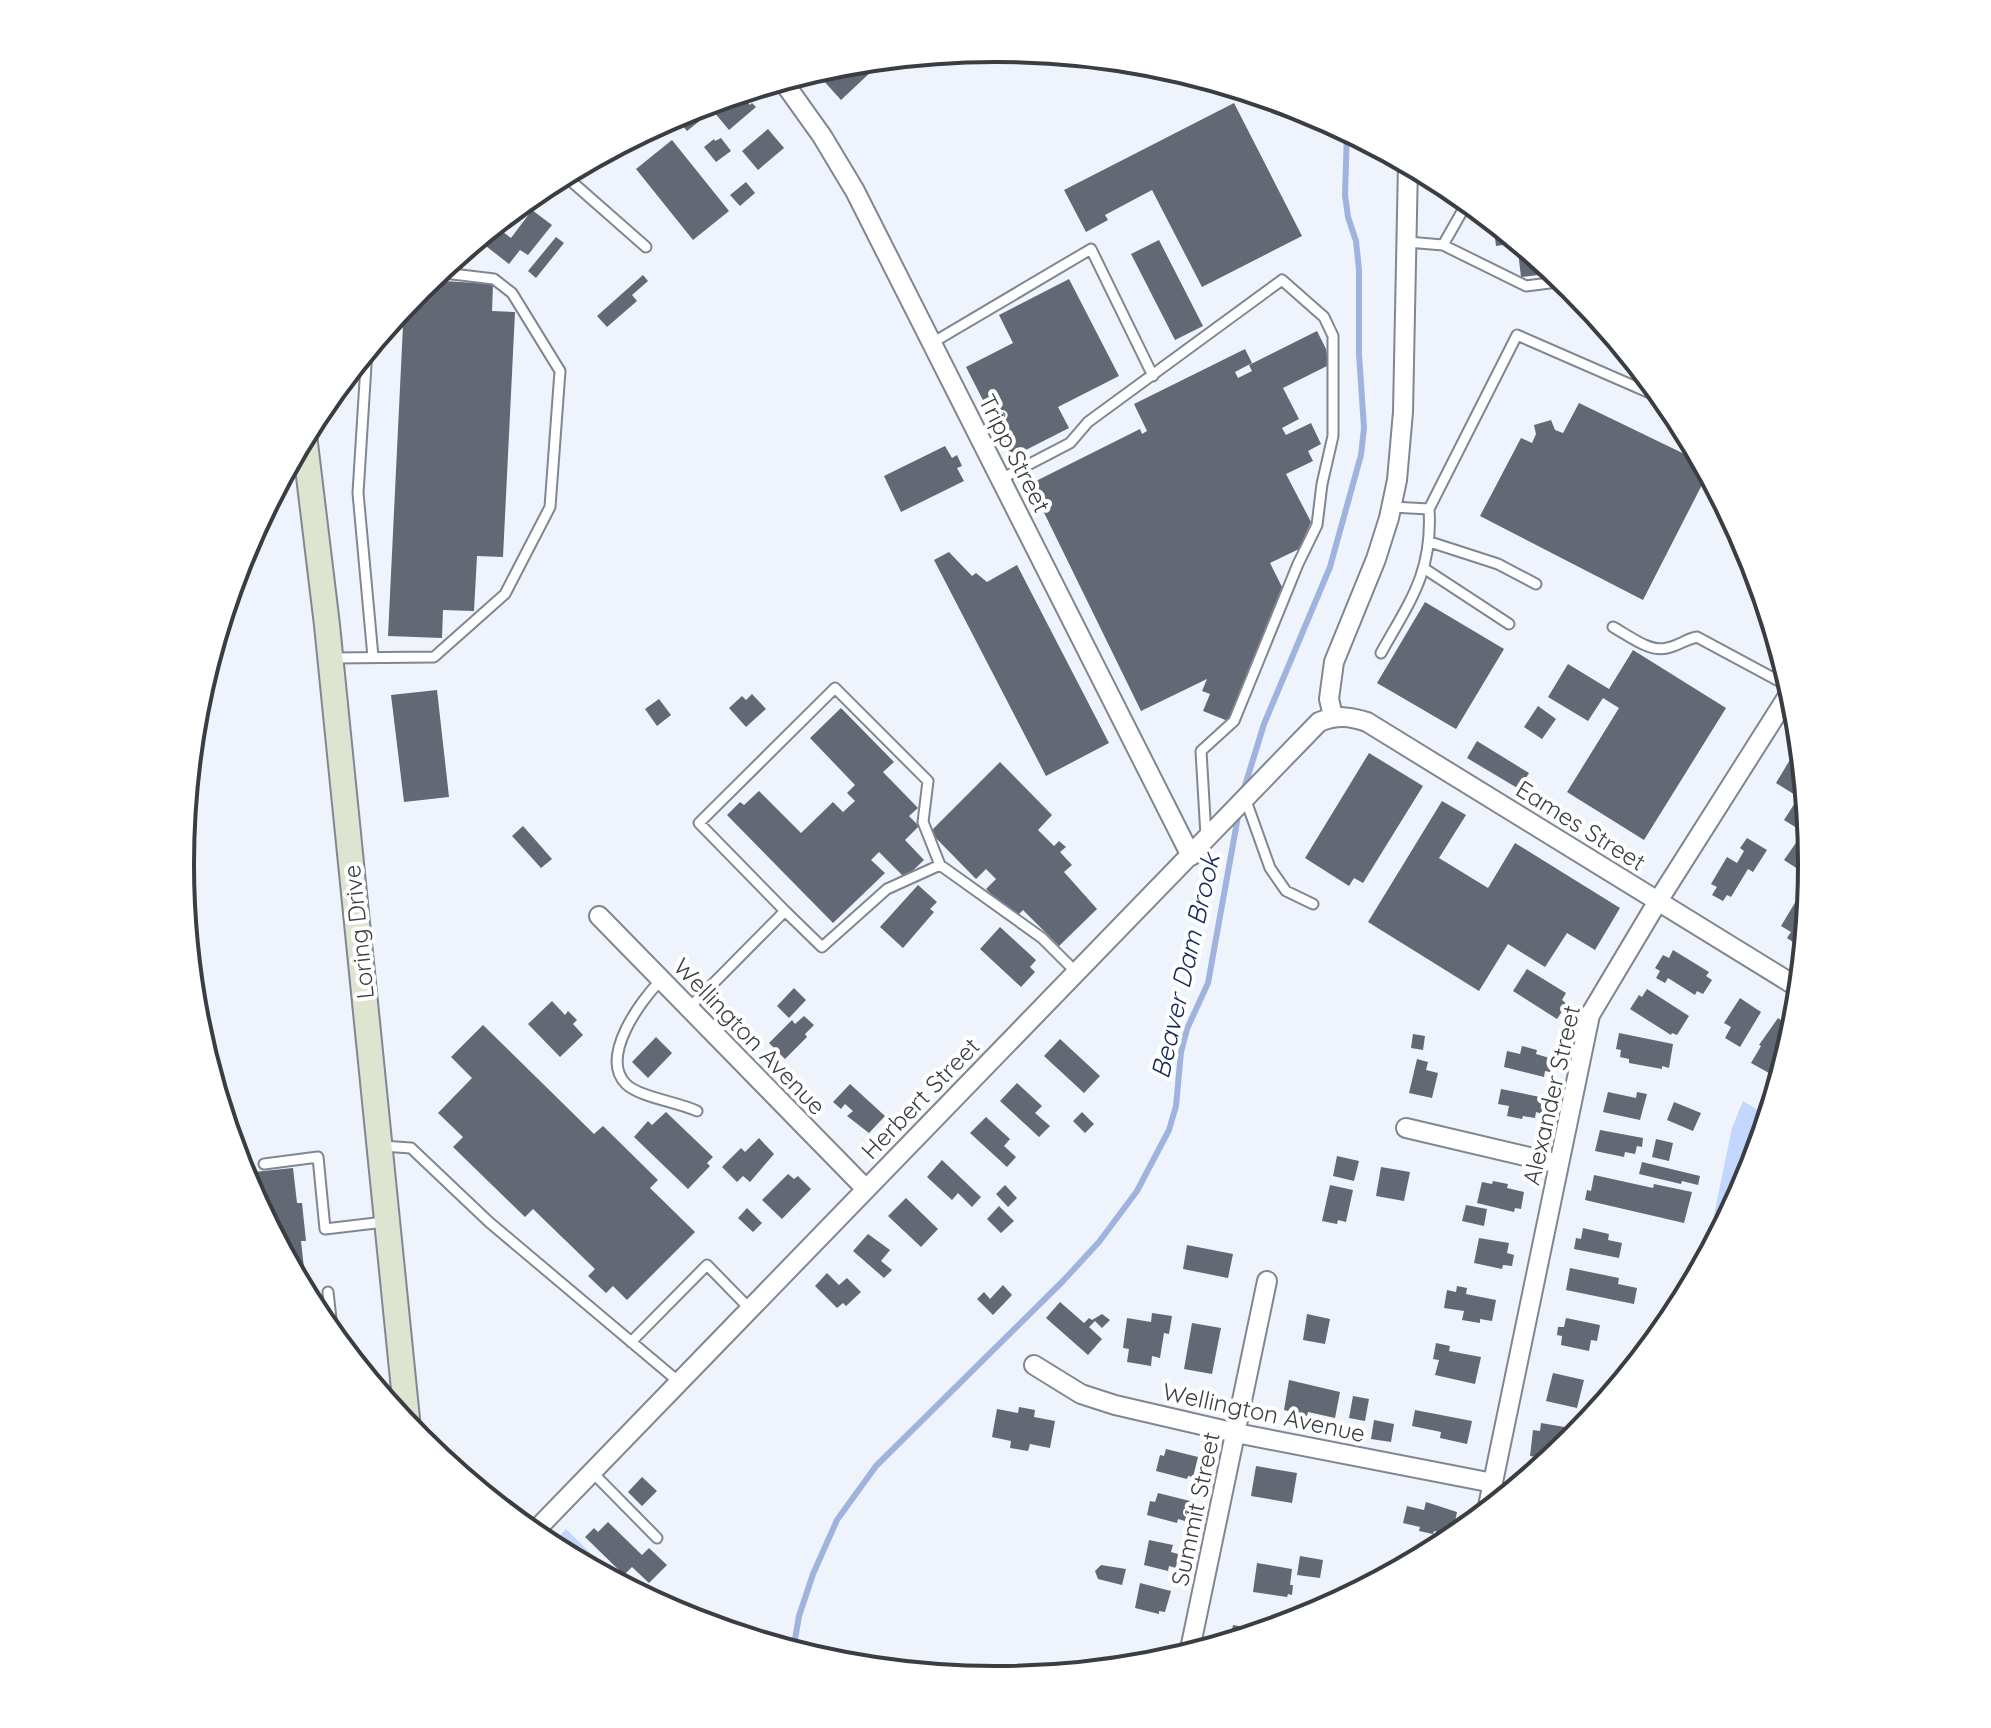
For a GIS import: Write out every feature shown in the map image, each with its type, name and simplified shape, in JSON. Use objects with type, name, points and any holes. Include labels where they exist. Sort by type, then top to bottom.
[{"type":"street","name":"Tripp Street","points":[[788,89],[838,162],[1191,856]]},
{"type":"street","points":[[1333,716],[1329,690],[1334,662],[1376,559],[1392,507],[1401,447],[1408,176]]},
{"type":"street","name":"Loring Drive","points":[[306,455],[387,1222],[402,1403]]},
{"type":"street","name":"Alexander Street","points":[[1491,1495],[1590,1015],[1781,705]]},
{"type":"street","name":"Herbert Street","points":[[540,1524],[1319,722],[1333,716]]},
{"type":"street","name":"Eames Street","points":[[1333,716],[1349,716],[1367,722],[1789,982]]},
{"type":"street","name":"Wellington Avenue","points":[[599,916],[866,1189]]},
{"type":"street","points":[[1406,1128],[1559,1164]]},
{"type":"street","name":"Summit Street","points":[[1192,1642],[1267,1281]]},
{"type":"street","name":"Wellington Avenue","points":[[1034,1365],[1081,1394],[1115,1405],[1236,1433],[1493,1483]]},
{"type":"lane","points":[[573,183],[646,247]]},
{"type":"lane","points":[[1443,245],[1462,212]]},
{"type":"lane","points":[[1406,242],[1443,245],[1526,286],[1548,283]]},
{"type":"lane","points":[[932,343],[1091,249],[1153,376]]},
{"type":"lane","points":[[330,658],[434,657],[505,594],[550,507],[560,371],[512,293],[494,279],[453,274]]},
{"type":"lane","points":[[1001,479],[1070,443],[1088,422],[1282,280],[1324,317],[1333,336],[1333,436],[1317,525],[1234,721],[1201,751],[1212,833]]},
{"type":"lane","points":[[1381,653],[1425,569],[1430,542],[1429,509],[1517,335],[1642,389]]},
{"type":"lane","points":[[366,368],[358,493],[373,657]]},
{"type":"lane","points":[[1392,507],[1429,509]]},
{"type":"lane","points":[[1430,542],[1498,564],[1536,584]]},
{"type":"lane","points":[[1425,569],[1509,624]]},
{"type":"lane","points":[[1613,627],[1651,647],[1664,650],[1687,638],[1697,637],[1776,681]]},
{"type":"lane","points":[[940,865],[887,889],[822,947],[699,823],[835,688],[928,781],[923,822],[940,865],[1042,938],[1077,973]]},
{"type":"lane","points":[[1245,798],[1270,868],[1286,891],[1313,904]]},
{"type":"lane","points":[[689,1008],[785,911]]},
{"type":"lane","points":[[661,980],[647,994],[631,1019],[620,1042],[616,1067],[626,1085],[650,1097],[677,1102],[697,1111]]},
{"type":"lane","points":[[379,1146],[411,1148],[489,1222],[679,1382]]},
{"type":"lane","points":[[264,1164],[318,1157],[325,1229],[387,1222]]},
{"type":"lane","points":[[631,1342],[707,1265],[750,1309]]},
{"type":"lane","points":[[328,1292],[330,1312]]},
{"type":"lane","points":[[591,1471],[657,1538]]},
{"type":"shaded area","points":[[1743,1101],[1759,1110],[1712,1225],[1732,1128]]},
{"type":"shaded area","points":[[566,1529],[599,1562],[594,1559],[559,1537]]},
{"type":"building","points":[[871,72],[841,100],[823,81]]},
{"type":"building","points":[[747,102],[756,107],[729,130],[715,113]]},
{"type":"building","points":[[1234,103],[1302,236],[1202,287],[1152,190],[1105,215],[1108,220],[1086,232],[1064,190]]},
{"type":"building","points":[[702,118],[702,119],[687,131],[683,126]]},
{"type":"building","points":[[768,129],[784,148],[758,170],[742,151]]},
{"type":"building","points":[[721,138],[731,151],[716,162],[704,147]]},
{"type":"building","points":[[672,140],[729,211],[693,240],[636,169]]},
{"type":"building","points":[[746,182],[755,193],[740,206],[730,195]]},
{"type":"building","points":[[532,210],[552,225],[528,255],[520,250],[509,264],[486,246],[503,232],[511,238]]},
{"type":"building","points":[[556,237],[564,243],[536,278],[528,271]]},
{"type":"building","points":[[1159,240],[1203,326],[1175,340],[1131,254]]},
{"type":"building","points":[[1519,257],[1539,275],[1521,277]]},
{"type":"building","points":[[643,275],[648,281],[632,295],[637,301],[607,327],[597,316]]},
{"type":"building","points":[[1069,279],[1119,376],[1058,407],[1069,428],[1012,457],[966,367],[1013,343],[999,315]]},
{"type":"building","points":[[445,281],[493,284],[492,311],[515,312],[503,557],[477,556],[474,611],[443,610],[442,638],[388,636],[403,324]]},
{"type":"building","points":[[1317,331],[1326,349],[1329,365],[1283,388],[1299,419],[1282,428],[1286,435],[1311,423],[1321,444],[1308,451],[1313,461],[1286,474],[1311,522],[1299,549],[1270,563],[1282,587],[1228,721],[1203,711],[1210,694],[1202,691],[1207,679],[1141,711],[1030,484],[1140,429],[1142,434],[1147,431],[1134,404],[1245,349],[1252,363],[1235,372],[1238,378],[1252,371],[1249,365]]},
{"type":"building","points":[[1579,403],[1684,454],[1702,485],[1643,600],[1480,516],[1521,438],[1532,443],[1536,434],[1534,425],[1551,420],[1555,430],[1563,433]]},
{"type":"building","points":[[945,446],[952,458],[957,455],[962,466],[957,468],[964,481],[901,512],[884,476]]},
{"type":"building","points":[[949,552],[972,576],[976,573],[987,582],[1017,565],[1109,743],[1046,776],[934,560]]},
{"type":"building","points":[[1425,602],[1504,649],[1456,729],[1377,683]]},
{"type":"building","points":[[1633,650],[1726,708],[1644,840],[1567,792],[1619,708],[1603,698],[1588,721],[1548,697],[1568,664],[1609,689]]},
{"type":"building","points":[[437,690],[449,797],[404,802],[391,695]]},
{"type":"building","points":[[752,694],[766,709],[746,727],[729,708],[742,696],[746,700]]},
{"type":"building","points":[[659,699],[671,715],[657,726],[645,709]]},
{"type":"building","points":[[1538,706],[1556,719],[1542,739],[1524,727]]},
{"type":"building","points":[[841,708],[894,762],[883,772],[918,808],[909,816],[919,826],[905,840],[924,860],[905,878],[879,852],[871,860],[885,873],[833,923],[727,815],[740,802],[744,805],[759,791],[801,833],[833,802],[843,812],[855,801],[847,793],[855,785],[810,738]]},
{"type":"building","points":[[1477,741],[1529,773],[1519,789],[1467,758]]},
{"type":"building","points":[[1369,753],[1423,786],[1363,883],[1354,878],[1349,886],[1305,858]]},
{"type":"building","points":[[1791,758],[1794,794],[1776,783]]},
{"type":"building","points":[[1000,762],[1052,815],[1038,830],[1054,846],[1059,841],[1066,847],[1060,852],[1072,865],[1064,872],[1097,909],[1059,946],[1023,910],[1015,918],[986,889],[996,879],[986,869],[976,879],[930,832]]},
{"type":"building","points":[[1442,801],[1466,815],[1439,858],[1488,888],[1515,843],[1620,908],[1595,950],[1567,933],[1545,967],[1508,944],[1479,991],[1368,922]]},
{"type":"building","points":[[1795,803],[1797,828],[1784,820]]},
{"type":"building","points":[[523,826],[552,859],[541,868],[512,836]]},
{"type":"building","points":[[1747,838],[1767,850],[1753,872],[1748,869],[1731,897],[1727,895],[1723,901],[1712,895],[1717,887],[1711,884],[1727,857],[1737,863],[1744,851],[1740,848]]},
{"type":"building","points":[[1797,841],[1798,869],[1784,860]]},
{"type":"building","points":[[918,885],[937,902],[930,909],[934,912],[903,948],[880,927]]},
{"type":"building","points":[[1797,901],[1794,942],[1787,938],[1791,932],[1781,926]]},
{"type":"building","points":[[1000,927],[1036,960],[1030,967],[1035,972],[1021,987],[980,949]]},
{"type":"building","points":[[1673,950],[1709,972],[1706,976],[1712,980],[1703,994],[1697,991],[1695,995],[1668,978],[1665,983],[1656,978],[1660,971],[1655,968],[1663,955],[1669,958]]},
{"type":"building","points":[[1527,969],[1566,993],[1562,1000],[1567,1004],[1557,1019],[1513,991]]},
{"type":"building","points":[[794,988],[806,1000],[789,1018],[777,1006]]},
{"type":"building","points":[[1647,989],[1689,1016],[1677,1035],[1671,1035],[1630,1009]]},
{"type":"building","points":[[1740,998],[1761,1012],[1740,1047],[1725,1038],[1731,1027],[1724,1023]]},
{"type":"building","points":[[552,1001],[565,1015],[568,1011],[577,1020],[573,1024],[583,1035],[560,1057],[528,1024]]},
{"type":"building","points":[[804,1016],[814,1025],[805,1034],[807,1037],[785,1059],[769,1043],[792,1020],[795,1024]]},
{"type":"building","points":[[1778,1018],[1782,1021],[1769,1073],[1751,1063],[1759,1045]]},
{"type":"building","points":[[483,1025],[594,1134],[603,1126],[658,1180],[650,1188],[695,1232],[627,1300],[613,1286],[606,1293],[588,1276],[595,1269],[533,1209],[525,1217],[453,1147],[463,1137],[438,1113],[472,1078],[451,1057]]},
{"type":"building","points":[[1619,1033],[1673,1044],[1669,1068],[1629,1063],[1629,1059],[1620,1057],[1621,1050],[1616,1049]]},
{"type":"building","points":[[1413,1034],[1425,1036],[1423,1050],[1411,1048]]},
{"type":"building","points":[[656,1037],[672,1053],[648,1078],[632,1062]]},
{"type":"building","points":[[1060,1039],[1100,1076],[1084,1093],[1044,1056]]},
{"type":"building","points":[[1522,1046],[1553,1059],[1550,1072],[1545,1071],[1544,1077],[1504,1067],[1507,1051],[1520,1054]]},
{"type":"building","points":[[1417,1059],[1428,1062],[1426,1070],[1438,1073],[1432,1098],[1409,1093]]},
{"type":"building","points":[[1017,1083],[1042,1106],[1035,1113],[1050,1126],[1039,1137],[1000,1101]]},
{"type":"building","points":[[850,1084],[885,1116],[869,1133],[847,1116],[853,1111],[845,1104],[841,1109],[833,1102]]},
{"type":"building","points":[[1501,1089],[1545,1098],[1542,1114],[1536,1112],[1535,1118],[1523,1116],[1522,1119],[1507,1116],[1509,1106],[1498,1104]]},
{"type":"building","points":[[1608,1092],[1636,1098],[1637,1092],[1647,1094],[1640,1120],[1603,1112]]},
{"type":"building","points":[[1674,1102],[1701,1113],[1693,1131],[1667,1120]]},
{"type":"building","points":[[666,1112],[713,1157],[707,1163],[710,1166],[688,1189],[634,1137],[648,1121],[652,1125]]},
{"type":"building","points":[[1082,1112],[1094,1124],[1085,1133],[1073,1121]]},
{"type":"building","points":[[986,1117],[1010,1139],[1004,1146],[1016,1157],[1007,1167],[970,1133]]},
{"type":"building","points":[[1600,1130],[1643,1138],[1642,1147],[1637,1146],[1635,1154],[1625,1152],[1624,1157],[1595,1151]]},
{"type":"building","points":[[759,1138],[774,1154],[750,1182],[743,1176],[737,1182],[722,1167],[741,1148],[745,1152]]},
{"type":"building","points":[[1656,1139],[1673,1143],[1669,1161],[1652,1157]]},
{"type":"building","points":[[1337,1156],[1359,1161],[1354,1181],[1333,1176]]},
{"type":"building","points":[[942,1160],[981,1197],[972,1207],[958,1193],[952,1200],[927,1177]]},
{"type":"building","points":[[1642,1162],[1700,1176],[1698,1185],[1639,1174]]},
{"type":"building","points":[[1381,1167],[1410,1172],[1404,1201],[1376,1196]]},
{"type":"building","points":[[293,1168],[297,1203],[302,1203],[306,1241],[301,1241],[304,1270],[276,1219],[255,1172]]},
{"type":"building","points":[[788,1174],[794,1179],[798,1176],[811,1189],[782,1219],[762,1200]]},
{"type":"building","points":[[1594,1175],[1653,1188],[1654,1184],[1692,1192],[1684,1223],[1585,1200],[1587,1190],[1591,1191]]},
{"type":"building","points":[[1493,1181],[1524,1192],[1521,1209],[1515,1208],[1514,1212],[1477,1203],[1482,1182],[1492,1184]]},
{"type":"building","points":[[1005,1185],[1017,1198],[1008,1207],[996,1194]]},
{"type":"building","points":[[1330,1185],[1353,1190],[1346,1222],[1322,1221]]},
{"type":"building","points":[[906,1198],[938,1229],[921,1247],[888,1216]]},
{"type":"building","points":[[1466,1205],[1487,1209],[1484,1226],[1462,1221]]},
{"type":"building","points":[[999,1206],[1014,1221],[1001,1233],[987,1219]]},
{"type":"building","points":[[747,1208],[762,1223],[753,1232],[738,1218]]},
{"type":"building","points":[[1583,1228],[1609,1234],[1608,1240],[1622,1243],[1619,1258],[1574,1249],[1576,1238],[1581,1239]]},
{"type":"building","points":[[868,1234],[890,1250],[881,1261],[892,1270],[884,1278],[853,1251]]},
{"type":"building","points":[[1479,1238],[1509,1243],[1507,1253],[1514,1255],[1512,1266],[1503,1265],[1502,1269],[1474,1263]]},
{"type":"building","points":[[1187,1245],[1233,1254],[1228,1278],[1183,1269]]},
{"type":"building","points":[[1570,1268],[1619,1278],[1618,1284],[1637,1288],[1634,1304],[1566,1290]]},
{"type":"building","points":[[827,1273],[839,1285],[847,1278],[861,1292],[846,1306],[843,1303],[837,1308],[815,1286]]},
{"type":"building","points":[[1003,1285],[1012,1295],[993,1315],[977,1299],[984,1292],[990,1299]]},
{"type":"building","points":[[1457,1286],[1467,1288],[1466,1294],[1496,1300],[1492,1321],[1462,1320],[1464,1311],[1444,1308],[1447,1290],[1456,1292]]},
{"type":"building","points":[[1060,1302],[1084,1323],[1102,1314],[1110,1320],[1102,1328],[1095,1321],[1089,1327],[1102,1339],[1088,1355],[1046,1318]]},
{"type":"building","points":[[1152,1313],[1172,1316],[1169,1334],[1164,1333],[1160,1358],[1152,1356],[1151,1366],[1127,1362],[1129,1349],[1123,1348],[1127,1318],[1151,1322]]},
{"type":"building","points":[[1307,1314],[1330,1319],[1325,1344],[1303,1340]]},
{"type":"building","points":[[1566,1318],[1600,1325],[1597,1341],[1591,1340],[1589,1351],[1561,1345],[1562,1336],[1557,1335],[1558,1327],[1564,1327]]},
{"type":"building","points":[[1192,1323],[1221,1328],[1212,1374],[1184,1369]]},
{"type":"building","points":[[1436,1343],[1450,1346],[1449,1351],[1481,1357],[1475,1384],[1435,1375],[1439,1360],[1433,1359]]},
{"type":"building","points":[[1553,1373],[1584,1380],[1577,1408],[1546,1401]]},
{"type":"building","points":[[1289,1380],[1340,1392],[1335,1418],[1284,1410]]},
{"type":"building","points":[[1353,1396],[1369,1399],[1365,1421],[1349,1418]]},
{"type":"building","points":[[1019,1407],[1035,1410],[1034,1417],[1055,1421],[1050,1448],[1030,1444],[1028,1451],[1010,1448],[1011,1441],[992,1437],[997,1409],[1018,1413]]},
{"type":"building","points":[[1415,1410],[1472,1421],[1467,1444],[1440,1438],[1441,1432],[1412,1426]]},
{"type":"building","points":[[1374,1420],[1394,1424],[1391,1442],[1371,1439]]},
{"type":"building","points":[[1541,1423],[1566,1427],[1535,1457],[1530,1456],[1533,1430],[1540,1431]]},
{"type":"building","points":[[1166,1449],[1198,1457],[1193,1477],[1188,1476],[1187,1479],[1156,1471],[1160,1455],[1164,1456]]},
{"type":"building","points":[[1256,1466],[1297,1473],[1292,1503],[1251,1496]]},
{"type":"building","points":[[642,1477],[657,1491],[642,1506],[628,1492]]},
{"type":"building","points":[[1158,1493],[1190,1501],[1185,1521],[1178,1519],[1177,1523],[1147,1515],[1150,1501],[1155,1502]]},
{"type":"building","points":[[1426,1502],[1457,1512],[1455,1521],[1433,1534],[1403,1523],[1407,1506],[1424,1510]]},
{"type":"building","points":[[608,1522],[642,1555],[649,1548],[667,1565],[649,1583],[632,1567],[624,1575],[585,1537],[594,1528],[598,1532]]},
{"type":"building","points":[[1149,1540],[1173,1545],[1171,1552],[1178,1554],[1176,1568],[1169,1566],[1168,1571],[1144,1565]]},
{"type":"building","points":[[1300,1556],[1323,1560],[1320,1578],[1297,1575]]},
{"type":"building","points":[[1257,1563],[1292,1569],[1292,1595],[1253,1592]]},
{"type":"building","points":[[1101,1565],[1126,1569],[1122,1585],[1098,1579],[1095,1571]]},
{"type":"building","points":[[1140,1583],[1171,1591],[1165,1612],[1159,1611],[1159,1614],[1135,1608]]},
{"type":"waterway","name":"Beaver Dam Brook","points":[[1243,792],[1264,724],[1330,567],[1361,455],[1364,428],[1359,354],[1359,270],[1345,195],[1347,143]]},
{"type":"waterway","name":"Beaver Dam Brook","points":[[795,1641],[799,1616],[813,1574],[837,1520],[876,1466],[1063,1281],[1099,1242],[1137,1191],[1169,1130],[1176,1106],[1181,1052],[1187,1029],[1208,983],[1239,811]]}]
